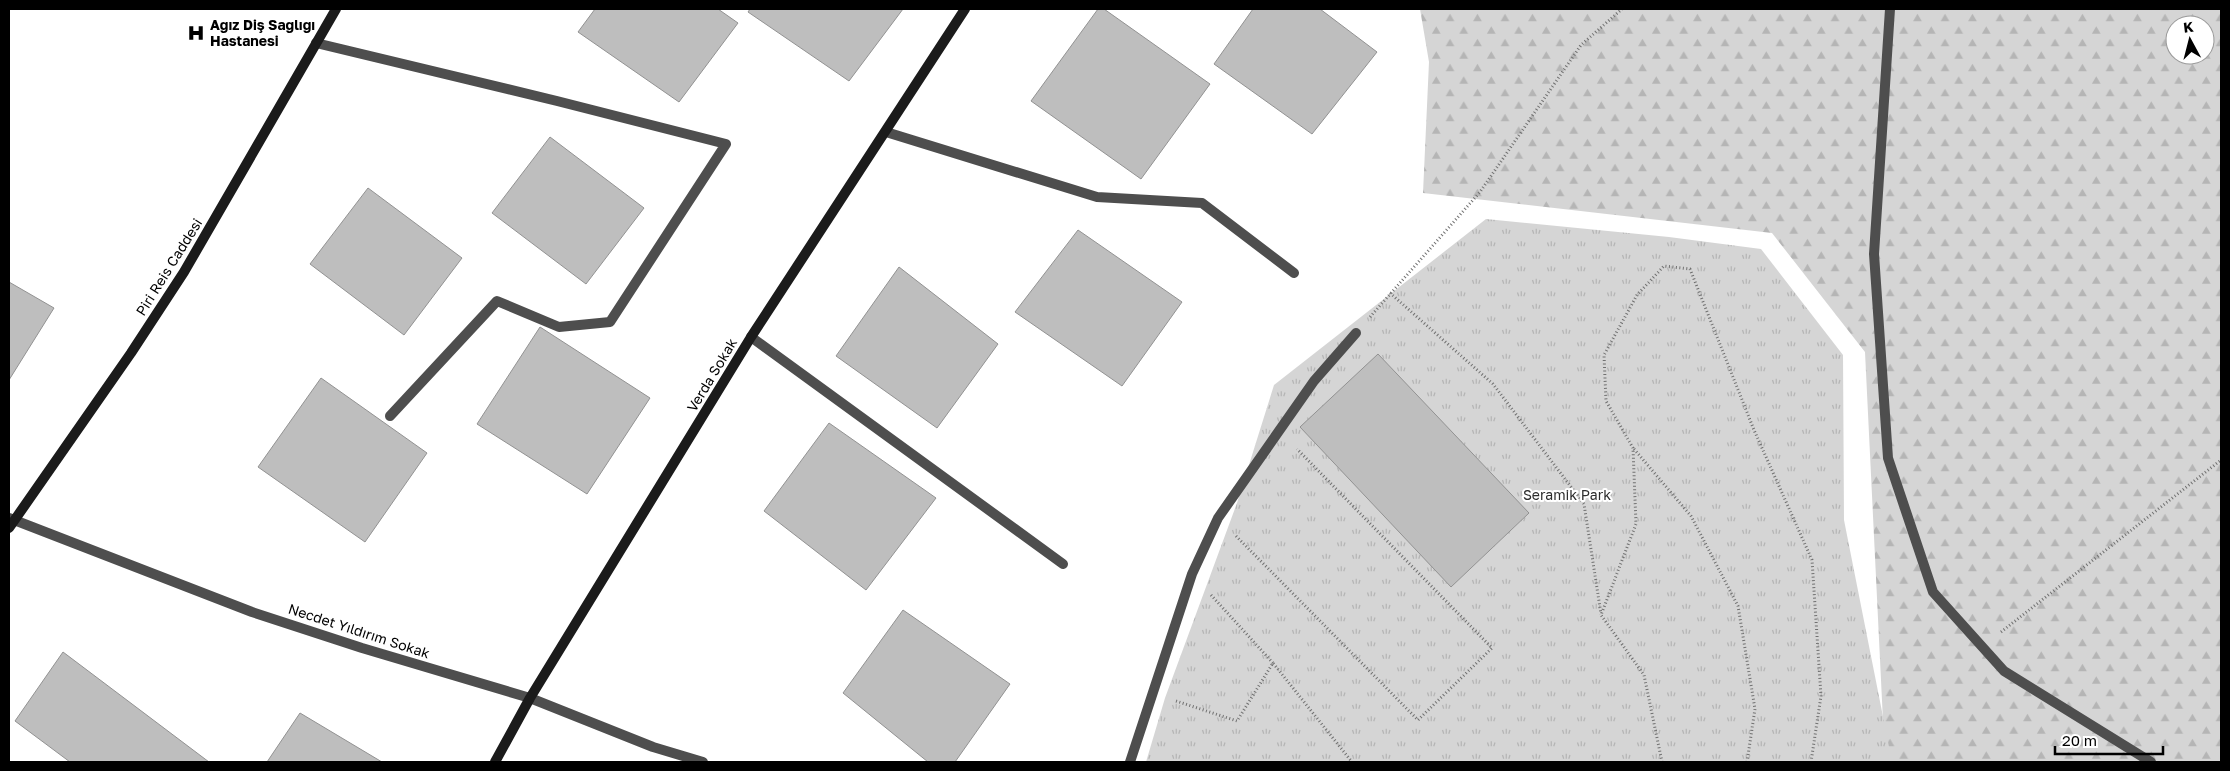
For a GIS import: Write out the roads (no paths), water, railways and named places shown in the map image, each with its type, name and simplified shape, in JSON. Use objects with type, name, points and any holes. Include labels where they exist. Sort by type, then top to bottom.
[{"type":"street","name":"Piri Reis Caddesi","points":[[10,522],[131,353],[184,272],[336,9]]},
{"type":"street","name":"Verda Sokak","points":[[495,762],[530,698],[751,337],[965,9]]},
{"type":"street","points":[[1890,9],[1874,254],[1888,458],[1933,592],[2004,672],[2151,762]]},
{"type":"street","points":[[316,44],[557,101],[726,144],[610,322],[558,327],[496,301],[390,416]]},
{"type":"street","points":[[886,132],[1097,197],[1202,203],[1294,273]]},
{"type":"street","points":[[1130,762],[1192,574],[1218,518],[1314,381],[1356,333]]},
{"type":"street","points":[[751,337],[1063,564]]},
{"type":"street","name":"Necdet Yıldırım Sokak","points":[[10,522],[252,612],[362,648],[530,698],[653,747],[703,762]]},
{"type":"place","name":"Ağız Diş Sağlığı Hastanesi","points":[[196,33]]},
{"type":"park label","name":"Seramik Park","points":[[1567,495]]}]
